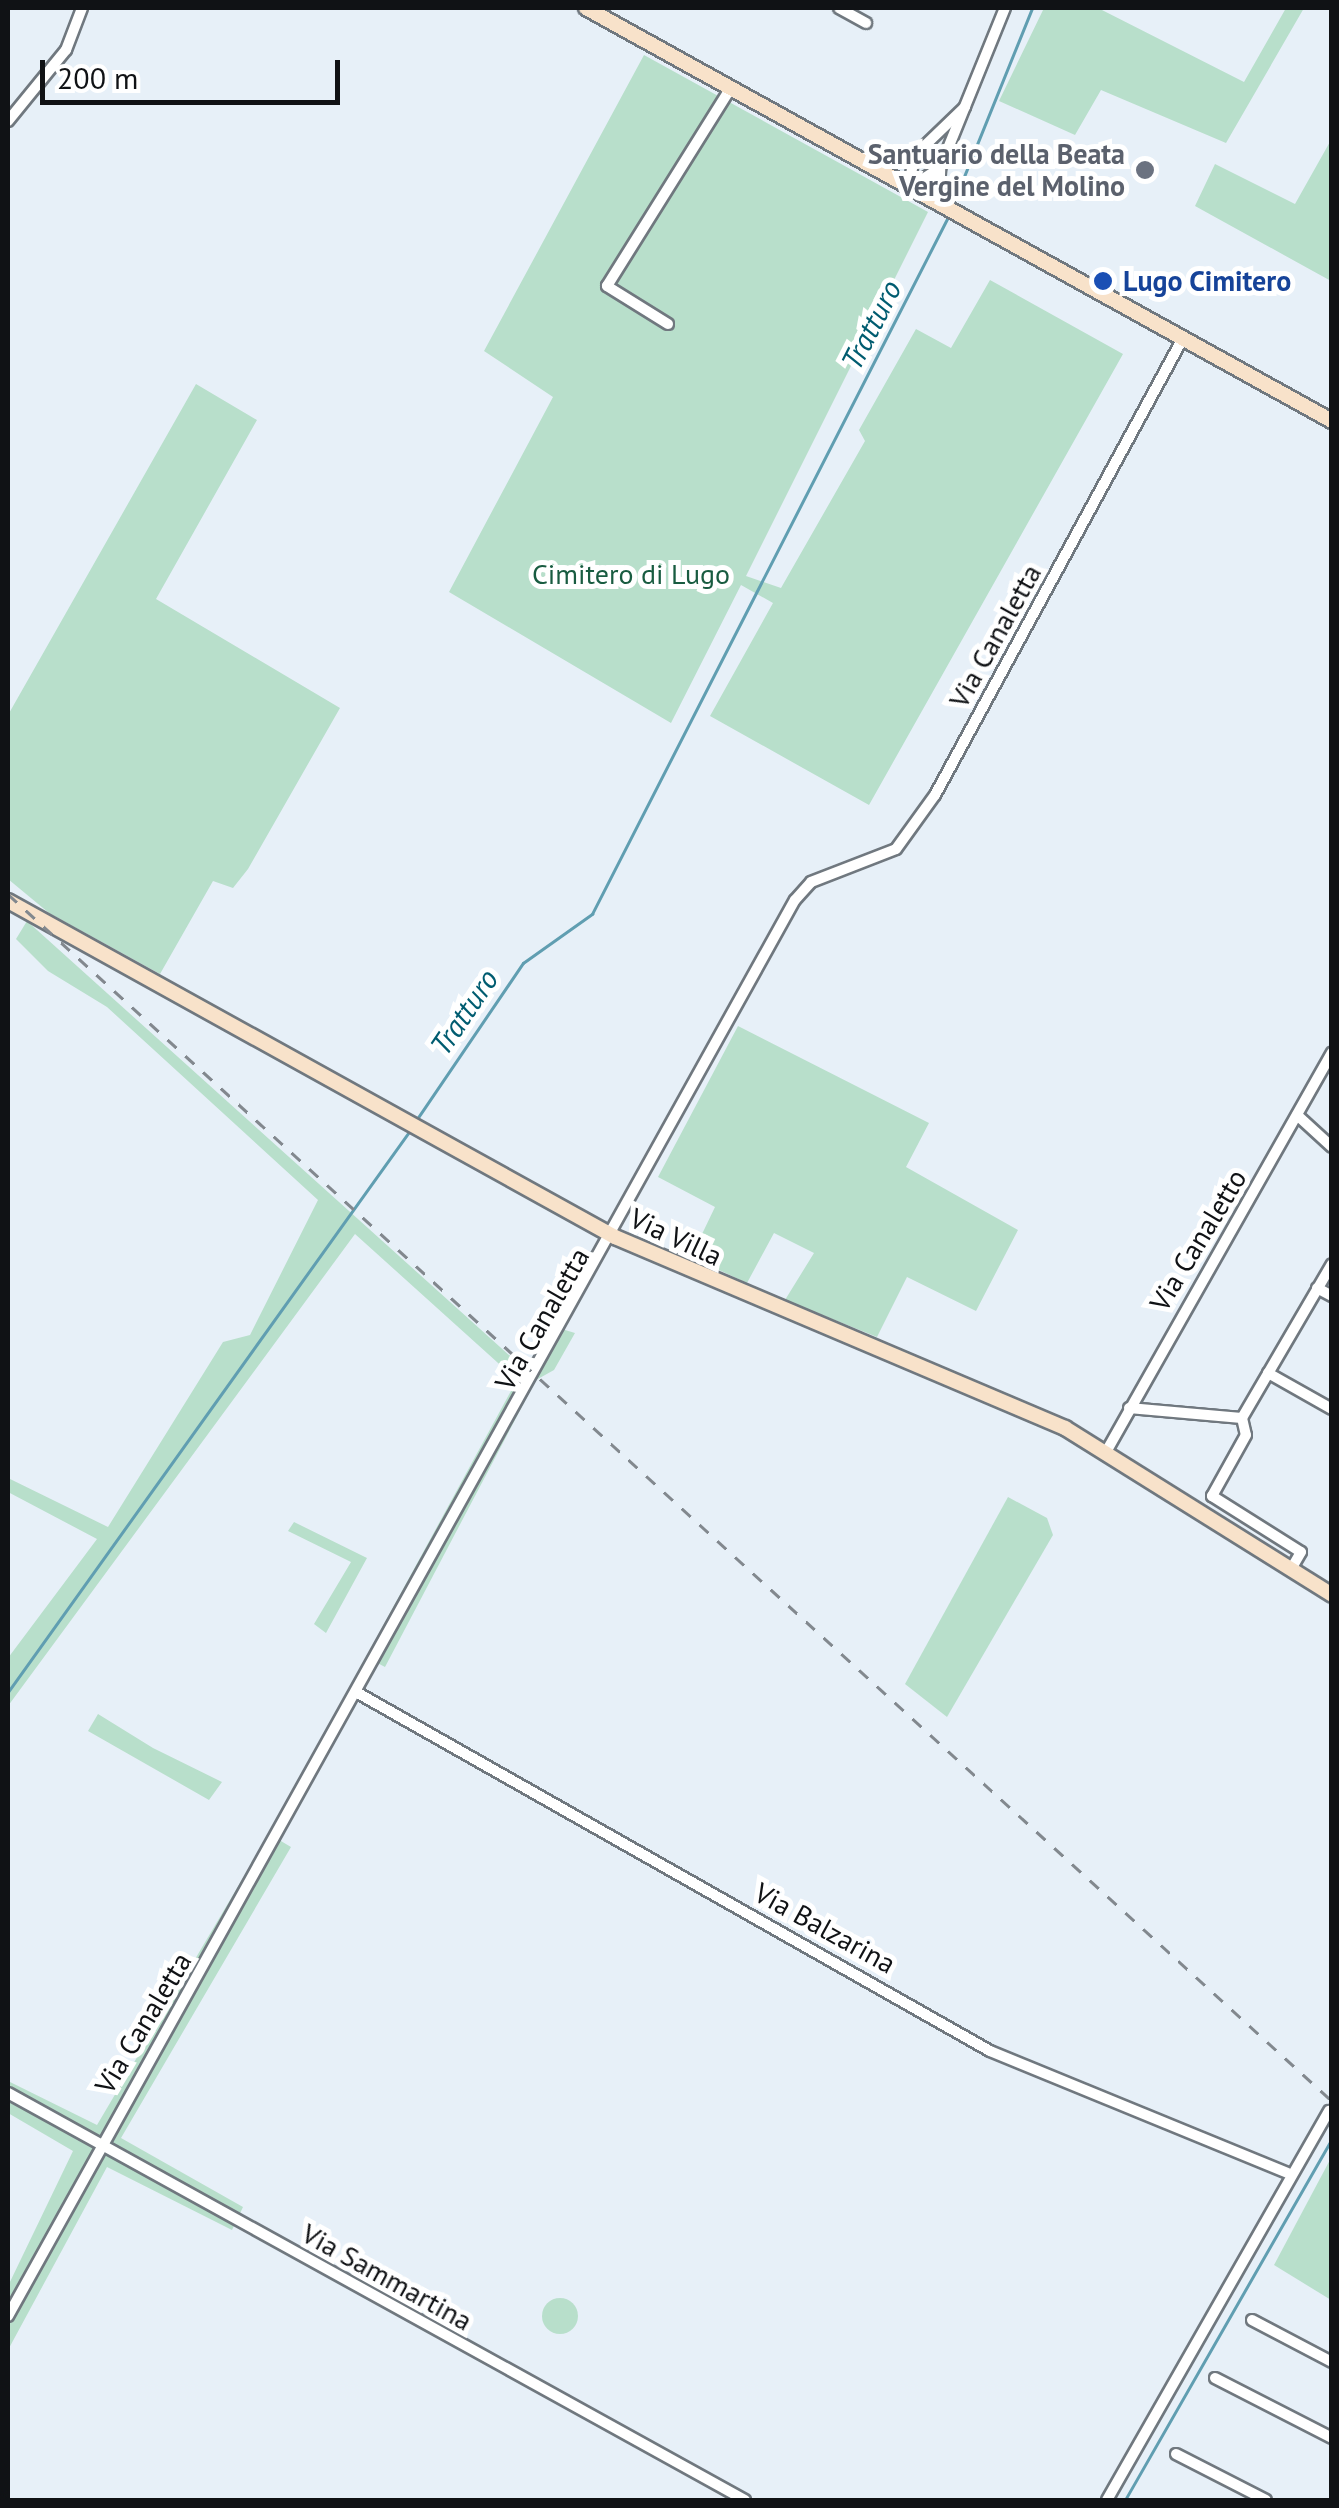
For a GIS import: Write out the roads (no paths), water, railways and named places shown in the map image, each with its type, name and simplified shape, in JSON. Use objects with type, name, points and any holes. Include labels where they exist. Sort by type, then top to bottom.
[{"type":"street","points":[[8,120],[66,50],[82,8]]},
{"type":"street","points":[[586,8],[1332,421]]},
{"type":"street","points":[[840,8],[866,22]]},
{"type":"street","points":[[939,204],[940,168],[1005,8]]},
{"type":"street","points":[[668,324],[607,286],[730,90]]},
{"type":"street","points":[[909,188],[914,156],[969,102]]},
{"type":"street","points":[[848,156],[914,156]]},
{"type":"street","points":[[909,188],[940,168]]},
{"type":"street","name":"Via Canaletta","points":[[8,2316],[98,2141],[615,1237],[812,882],[896,849],[935,795],[1184,338]]},
{"type":"street","name":"Via Villa","points":[[8,902],[615,1237],[943,1372],[1106,1452],[1332,1594]]},
{"type":"street","name":"Via Canaletto","points":[[1106,1452],[1332,1053]]},
{"type":"street","points":[[1297,1115],[1332,1148]]},
{"type":"street","points":[[1291,1569],[1302,1552],[1212,1496],[1246,1435],[1242,1418],[1330,1272]]},
{"type":"street","points":[[1317,1288],[1332,1296]]},
{"type":"street","points":[[1268,1373],[1332,1409]]},
{"type":"street","points":[[1129,1408],[1242,1418]]},
{"type":"street","name":"Via Balzarina","points":[[356,1692],[990,2051],[1288,2173]]},
{"type":"street","name":"Via Sammartina","points":[[8,2093],[745,2500]]},
{"type":"street","points":[[1107,2500],[1288,2173],[1328,2112]]},
{"type":"street","points":[[1252,2320],[1332,2362]]},
{"type":"street","points":[[1214,2378],[1332,2438]]},
{"type":"street","points":[[1176,2454],[1266,2500]]},
{"type":"waterway","name":"Tratturo","points":[[959,189],[1032,8]]},
{"type":"waterway","name":"Tratturo","points":[[415,1122],[523,963],[592,914],[947,219]]},
{"type":"waterway","name":"Tratturo","points":[[8,1692],[411,1129]]},
{"type":"waterway","points":[[1125,2500],[1332,2139]]},
{"type":"railway","points":[[8,894],[1332,2101]]},
{"type":"place","name":"Santuario della Beata Vergine del Molino","points":[[1145,170]]},
{"type":"place","name":"Lugo Cimitero","points":[[1103,281]]},
{"type":"park label","name":"Cimitero di Lugo","points":[[631,574]]}]
